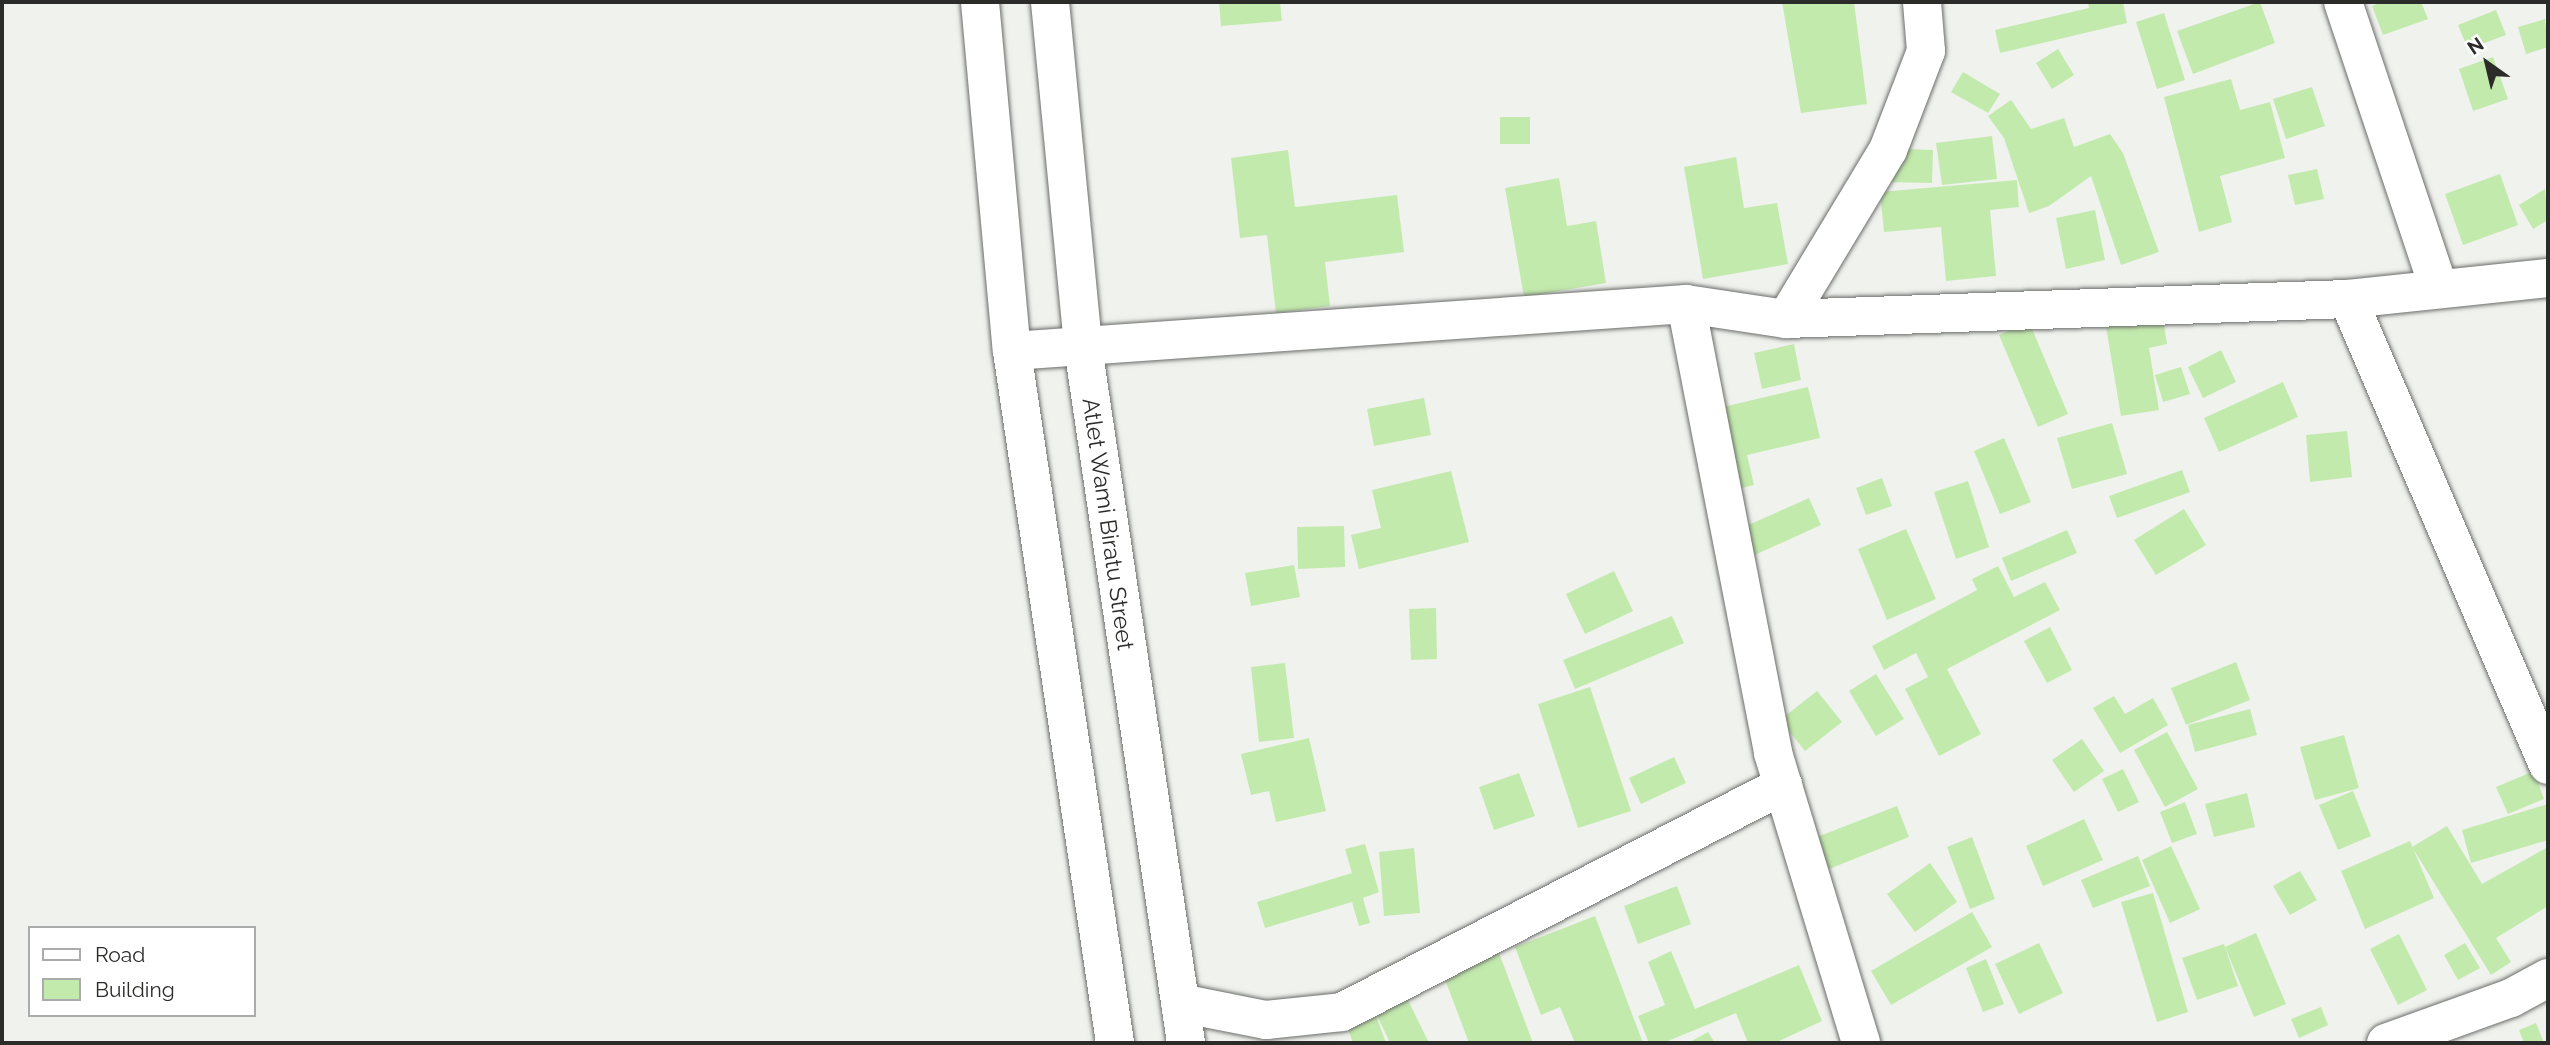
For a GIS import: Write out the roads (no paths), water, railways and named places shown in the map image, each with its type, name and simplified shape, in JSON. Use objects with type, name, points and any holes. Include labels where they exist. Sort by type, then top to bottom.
[{"type":"street","points":[[980,2],[1012,351],[1115,1043]]},
{"type":"street","name":"Atlet Wami Biratu Street","points":[[1050,2],[1083,348],[1186,1043]]},
{"type":"street","points":[[1786,319],[1888,150],[1926,51],[1922,2]]},
{"type":"street","points":[[2343,2],[2438,286]]},
{"type":"street","points":[[1012,351],[1686,304],[1786,319],[2348,299],[2438,286],[2548,278]]},
{"type":"street","points":[[2348,299],[2548,765]]},
{"type":"street","points":[[1686,304],[1783,785],[1861,1043]]},
{"type":"street","points":[[1180,1003],[1266,1020],[1342,1012],[1783,785]]},
{"type":"street","points":[[2386,1043],[2511,998],[2548,978]]}]
